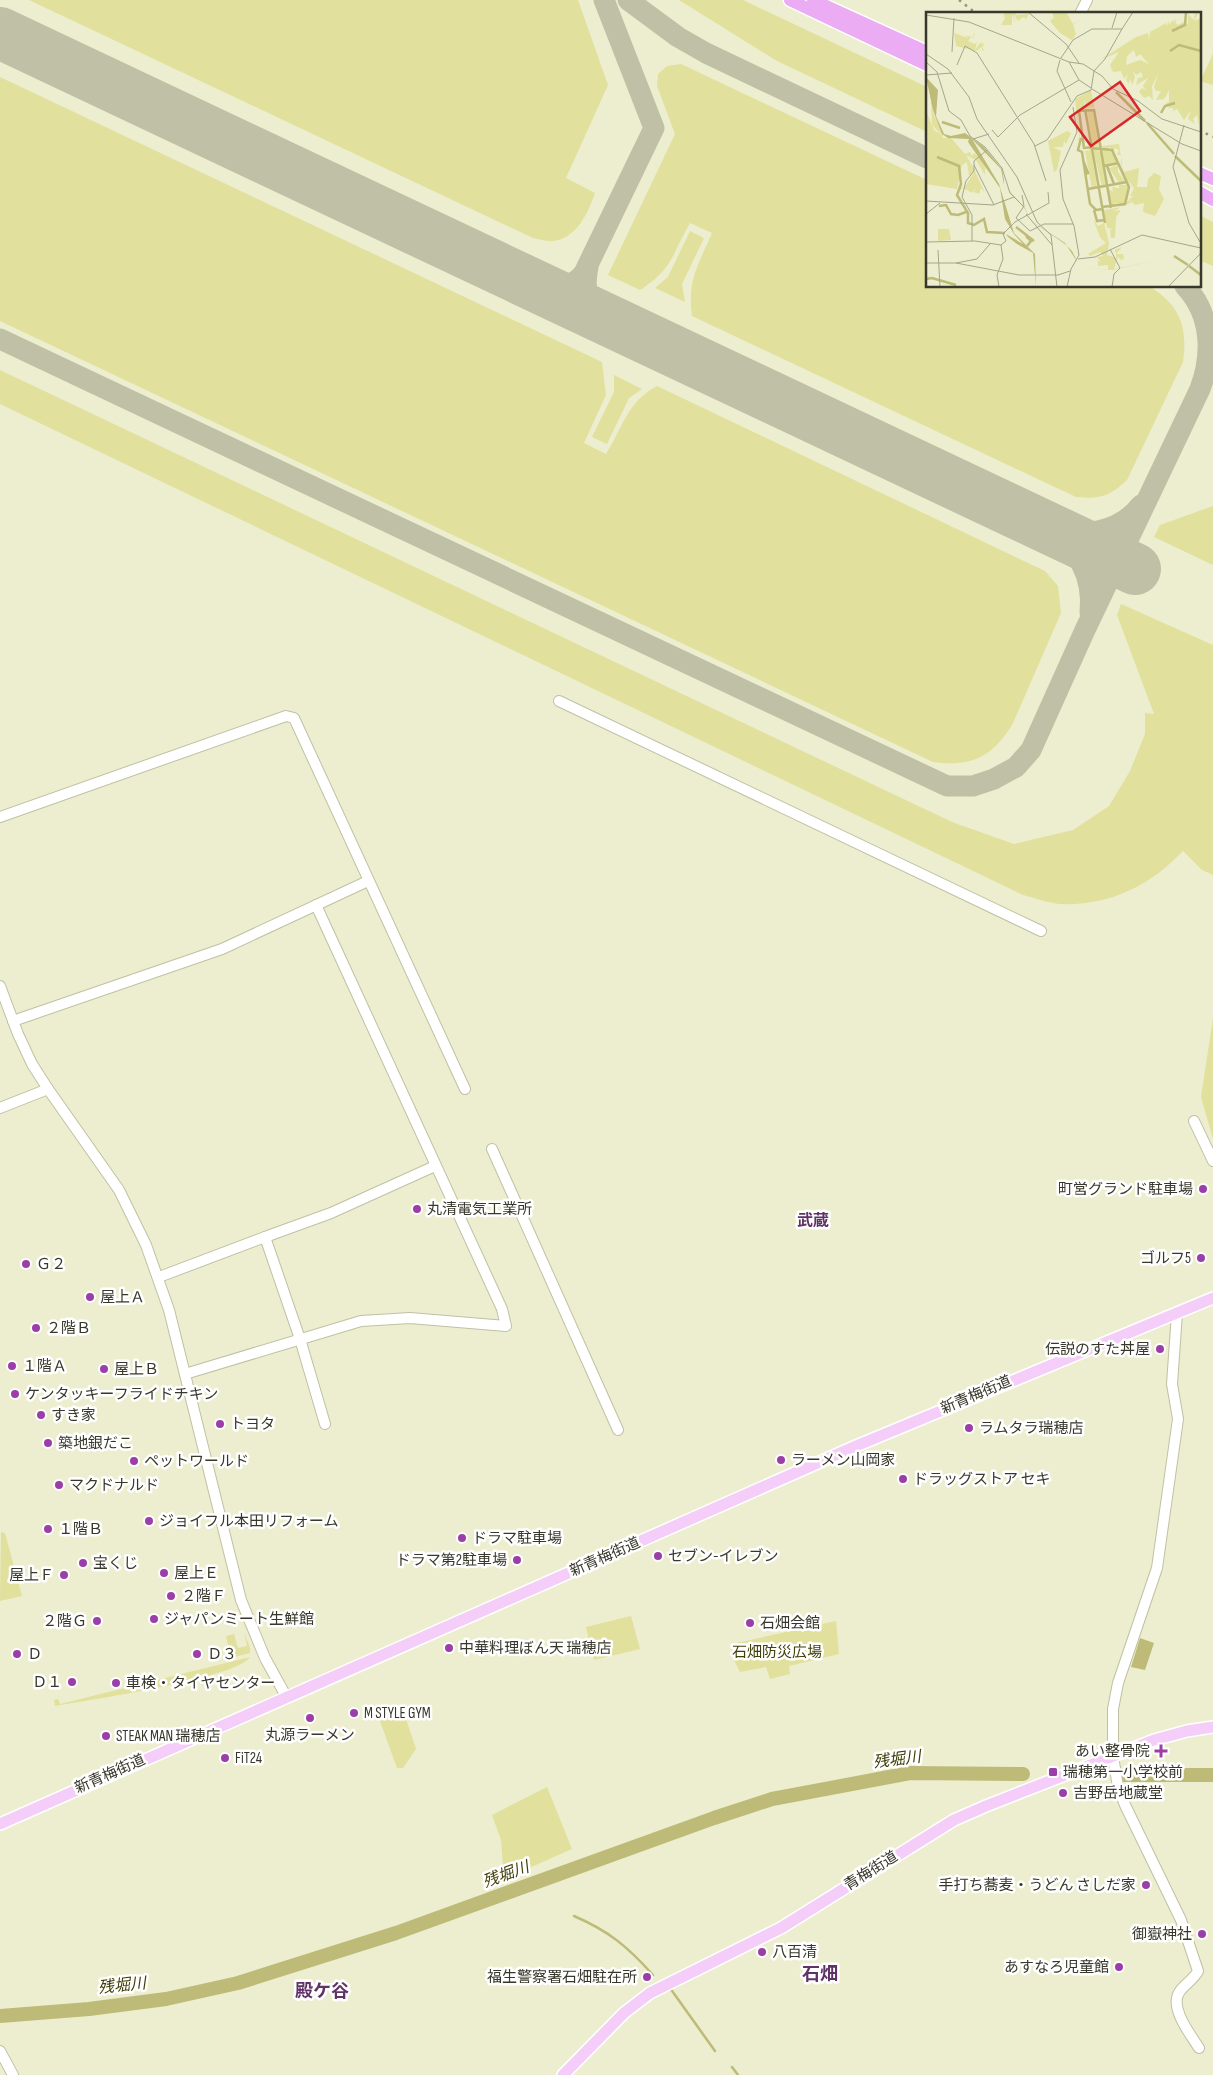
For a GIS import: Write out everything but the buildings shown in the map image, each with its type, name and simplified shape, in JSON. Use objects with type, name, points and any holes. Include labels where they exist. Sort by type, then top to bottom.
[{"type":"highway","points":[[790,0],[926,65]]},
{"type":"highway","points":[[813,0],[926,52]]},
{"type":"highway","points":[[1200,164],[1213,170]]},
{"type":"highway","points":[[1200,173],[1213,179]]},
{"type":"highway","points":[[1200,186],[1213,192]]},
{"type":"highway","points":[[1200,193],[1213,200]]},
{"type":"main road","name":"新青梅街道","points":[[0,1824],[856,1446],[1213,1298]]},
{"type":"main road","name":"青梅街道","points":[[563,2075],[624,2013],[656,1990],[782,1928],[954,1820],[1113,1756],[1171,1735],[1213,1727]]},
{"type":"street","points":[[1081,12],[1087,0]]},
{"type":"street","points":[[559,701],[1041,931]]},
{"type":"street","points":[[0,817],[286,716],[291,716],[294,718],[465,1089]]},
{"type":"street","points":[[13,1021],[222,950],[368,881]]},
{"type":"street","points":[[185,1374],[361,1321],[410,1318],[506,1326],[502,1309],[316,905]]},
{"type":"street","points":[[0,986],[26,1052],[48,1090],[119,1190],[159,1277],[241,1600],[265,1658],[287,1698]]},
{"type":"street","points":[[0,1108],[48,1090]]},
{"type":"street","points":[[1194,1121],[1213,1161]]},
{"type":"street","points":[[492,1149],[618,1430]]},
{"type":"street","points":[[159,1277],[331,1213],[435,1166]]},
{"type":"street","points":[[265,1237],[300,1339],[325,1424]]},
{"type":"street","points":[[1178,1313],[1172,1384],[1178,1419],[1165,1515],[1157,1568],[1116,1691],[1112,1718],[1113,1756],[1118,1787],[1125,1806],[1181,1920],[1192,1949],[1198,1971],[1179,1992],[1176,2002],[1182,2019],[1199,2048]]},
{"type":"street","points":[[0,2051],[13,2075]]},
{"type":"green space","points":[[29,0],[578,0],[608,85],[566,178],[595,193],[585,216],[569,235],[551,241],[533,238]]},
{"type":"green space","points":[[679,0],[743,0],[926,87],[926,132],[777,61]]},
{"type":"green space","points":[[1213,54],[1213,85],[1200,81]]},
{"type":"green space","points":[[681,64],[926,180],[926,288],[1152,288],[1160,293],[1175,309],[1180,318],[1184,338],[1183,362],[1127,480],[1104,496],[1092,498],[1076,497],[692,316],[692,283],[712,233],[690,223],[666,268],[640,290],[608,275],[675,134],[657,86],[658,74],[667,66]]},
{"type":"green space","points":[[0,77],[602,362],[606,395],[584,443],[606,454],[632,407],[647,392],[657,386],[1045,571],[1058,586],[1061,613],[1013,723],[998,744],[980,757],[959,763],[933,762],[0,321]]},
{"type":"green space","points":[[1200,216],[1213,222],[1213,266],[1200,260]]},
{"type":"green space","points":[[690,231],[704,238],[682,284],[685,302],[655,288],[668,277]]},
{"type":"green space","points":[[0,370],[952,822],[1014,844],[1073,830],[1109,806],[1130,771],[1145,734],[1145,713],[1154,714],[1117,615],[1121,604],[1213,645],[1213,875],[1202,870],[1183,851],[1157,874],[1142,884],[1112,897],[1078,904],[1060,904],[1023,895],[0,404]]},
{"type":"green space","points":[[614,375],[642,389],[629,398],[607,444],[592,437],[614,392]]},
{"type":"green space","points":[[1213,506],[1213,565],[1154,537],[1160,525]]},
{"type":"green space","points":[[1213,1018],[1213,1139],[1201,1097]]},
{"type":"green space","points":[[1,1532],[5,1533],[22,1596],[0,1601]]},
{"type":"green space","points":[[631,1616],[640,1649],[594,1660],[586,1627]]},
{"type":"green space","name":"石畑防災広場","points":[[836,1621],[839,1654],[789,1666],[790,1674],[770,1679],[766,1667],[740,1672],[734,1660],[732,1644]]},
{"type":"green space","points":[[244,1632],[250,1653],[231,1658],[226,1636],[234,1634],[238,1648],[247,1646]]},
{"type":"green space","points":[[250,1657],[239,1665],[190,1681],[55,1706],[54,1700],[58,1699],[60,1704]]},
{"type":"green space","points":[[404,1713],[416,1749],[403,1768],[397,1768],[380,1721]]},
{"type":"green space","points":[[547,1787],[572,1849],[504,1879],[501,1840],[492,1815]]},
{"type":"shaded area","points":[[1140,1638],[1154,1643],[1145,1670],[1131,1667]]},
{"type":"waterway","name":"残堀川","points":[[0,2016],[89,2009],[166,1999],[238,1983],[396,1933],[714,1818],[772,1799],[910,1773],[1023,1774]]},
{"type":"waterway","name":"残堀川","points":[[1123,1775],[1213,1775]]},
{"type":"waterway","points":[[574,1916],[608,1934],[635,1956],[653,1975]]},
{"type":"waterway","points":[[670,1988],[715,2051]]},
{"type":"waterway","points":[[732,2067],[738,2075]]},
{"type":"taxiway","points":[[541,289],[565,286],[580,278],[584,273],[654,128],[604,0]]},
{"type":"taxiway","points":[[628,0],[678,37],[706,53],[926,158]]},
{"type":"taxiway","points":[[588,267],[587,293],[591,305],[599,316]]},
{"type":"taxiway","points":[[0,339],[947,786],[973,786],[994,779],[1016,767],[1031,750],[1085,630],[1200,389],[1207,362],[1208,335],[1201,309],[1187,288]]},
{"type":"taxiway","points":[[1050,528],[1075,533],[1099,531],[1122,522],[1141,505]]},
{"type":"taxiway","points":[[1046,527],[1067,544],[1081,563],[1089,586],[1091,599],[1090,613]]},
{"type":"runway","points":[[0,33],[1135,569]]},
{"type":"railway","points":[[959,0],[974,12]]},
{"type":"railway","points":[[1200,130],[1213,137]]},
{"type":"place","name":"町営グランド駐車場","points":[[1203,1189]]},
{"type":"place","name":"丸清電気工業所","points":[[417,1209]]},
{"type":"place","name":"ゴルフ5","points":[[1201,1258]]},
{"type":"place","name":"Ｇ２","points":[[26,1264]]},
{"type":"place","name":"屋上Ａ","points":[[90,1297]]},
{"type":"place","name":"２階Ｂ","points":[[36,1328]]},
{"type":"place","name":"伝説のすた丼屋","points":[[1160,1349]]},
{"type":"place","name":"１階Ａ","points":[[12,1366]]},
{"type":"place","name":"屋上Ｂ","points":[[104,1369]]},
{"type":"place","name":"ケンタッキーフライドチキン","points":[[15,1394]]},
{"type":"place","name":"すき家","points":[[41,1415]]},
{"type":"place","name":"トヨタ","points":[[220,1424]]},
{"type":"place","name":"ラムタラ瑞穂店","points":[[969,1428]]},
{"type":"place","name":"築地銀だこ","points":[[48,1443]]},
{"type":"place","name":"ラーメン山岡家","points":[[781,1460]]},
{"type":"place","name":"ペットワールド","points":[[134,1461]]},
{"type":"place","name":"ドラッグストア セキ","points":[[903,1479]]},
{"type":"place","name":"マクドナルド","points":[[59,1485]]},
{"type":"place","name":"ジョイフル本田リフォーム","points":[[149,1521]]},
{"type":"place","name":"１階Ｂ","points":[[48,1529]]},
{"type":"place","name":"ドラマ駐車場","points":[[462,1538]]},
{"type":"place","name":"セブン-イレブン","points":[[658,1556]]},
{"type":"place","name":"ドラマ第2駐車場","points":[[517,1560]]},
{"type":"place","name":"宝くじ","points":[[83,1563]]},
{"type":"place","name":"屋上Ｅ","points":[[164,1573]]},
{"type":"place","name":"屋上Ｆ","points":[[64,1575]]},
{"type":"place","name":"２階Ｆ","points":[[171,1596]]},
{"type":"place","name":"ジャパンミート生鮮館","points":[[154,1619]]},
{"type":"place","name":"２階Ｇ","points":[[97,1621]]},
{"type":"place","name":"石畑会館","points":[[750,1623]]},
{"type":"place","name":"中華料理ぼん天 瑞穂店","points":[[449,1648]]},
{"type":"place","name":"Ｄ","points":[[17,1654]]},
{"type":"place","name":"Ｄ３","points":[[197,1654]]},
{"type":"place","name":"Ｄ１","points":[[72,1682]]},
{"type":"place","name":"車検・タイヤセンター","points":[[116,1683]]},
{"type":"place","name":"M STYLE GYM","points":[[354,1713]]},
{"type":"place","name":"丸源ラーメン","points":[[310,1718]]},
{"type":"place","name":"STEAK MAN 瑞穂店","points":[[106,1736]]},
{"type":"place","name":"あい整骨院","points":[[1161,1751]]},
{"type":"place","name":"FiT24","points":[[225,1758]]},
{"type":"place","name":"瑞穂第一小学校前","points":[[1053,1772]]},
{"type":"place","name":"吉野岳地蔵堂","points":[[1063,1793]]},
{"type":"place","name":"手打ち蕎麦・うどん さしだ家","points":[[1146,1885]]},
{"type":"place","name":"御嶽神社","points":[[1202,1934]]},
{"type":"place","name":"八百清","points":[[762,1952]]},
{"type":"place","name":"あすなろ児童館","points":[[1119,1967]]},
{"type":"place","name":"福生警察署石畑駐在所","points":[[647,1977]]},
{"type":"district","name":"武蔵","points":[[813,1221]]},
{"type":"district","name":"石畑","points":[[820,1974]]},
{"type":"district","name":"殿ケ谷","points":[[322,1991]]}]
